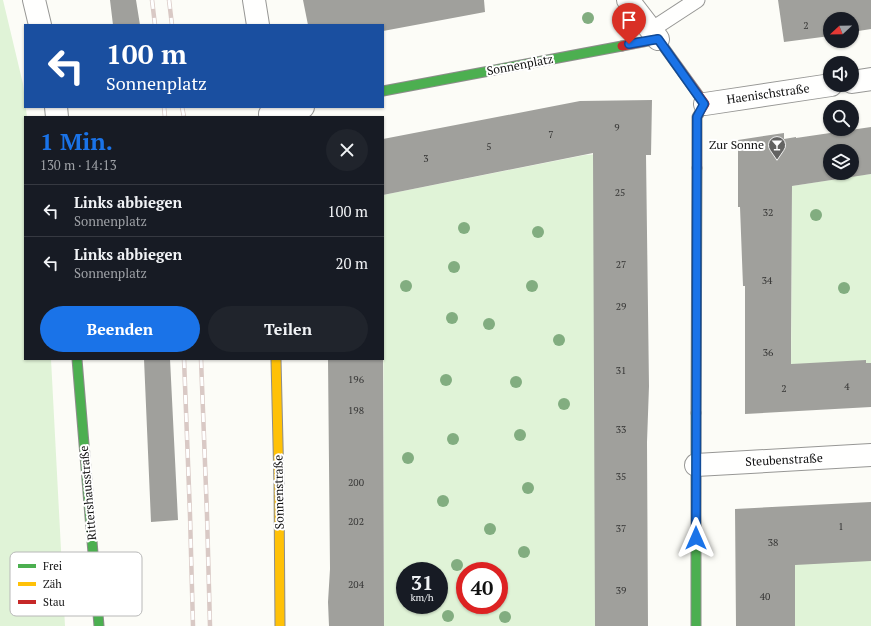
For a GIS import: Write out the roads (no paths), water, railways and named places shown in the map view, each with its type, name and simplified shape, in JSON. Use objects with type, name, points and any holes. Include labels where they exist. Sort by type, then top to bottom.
[{"type":"street","points":[[34,0],[40,24]]},
{"type":"street","points":[[254,0],[258,24]]},
{"type":"street","points":[[628,0],[704,104],[697,117],[696,626]]},
{"type":"street","name":"Sonnenplatz","points":[[384,92],[654,34]]},
{"type":"street","points":[[859,81],[871,79]]},
{"type":"street","name":"Haenischstraße","points":[[704,104],[823,86]]},
{"type":"street","points":[[269,112],[296,108]]},
{"type":"street","name":"Rittershausstraße","points":[[77,360],[93,552]]},
{"type":"street","name":"Sonnenstraße","points":[[276,360],[280,626]]},
{"type":"street","name":"Steubenstraße","points":[[696,465],[871,455]]},
{"type":"street","name":"Rittershausstraße","points":[[98,616],[99,626]]},
{"type":"lane","points":[[654,34],[698,0]]},
{"type":"railway","points":[[152,0],[155,24]]},
{"type":"railway","points":[[169,0],[172,24]]},
{"type":"railway","points":[[164,108],[165,116]]},
{"type":"railway","points":[[182,108],[184,116]]},
{"type":"railway","points":[[184,360],[193,626]]},
{"type":"railway","points":[[201,360],[210,626]]},
{"type":"place","name":"Zur Sonne","points":[[777,160]]}]
